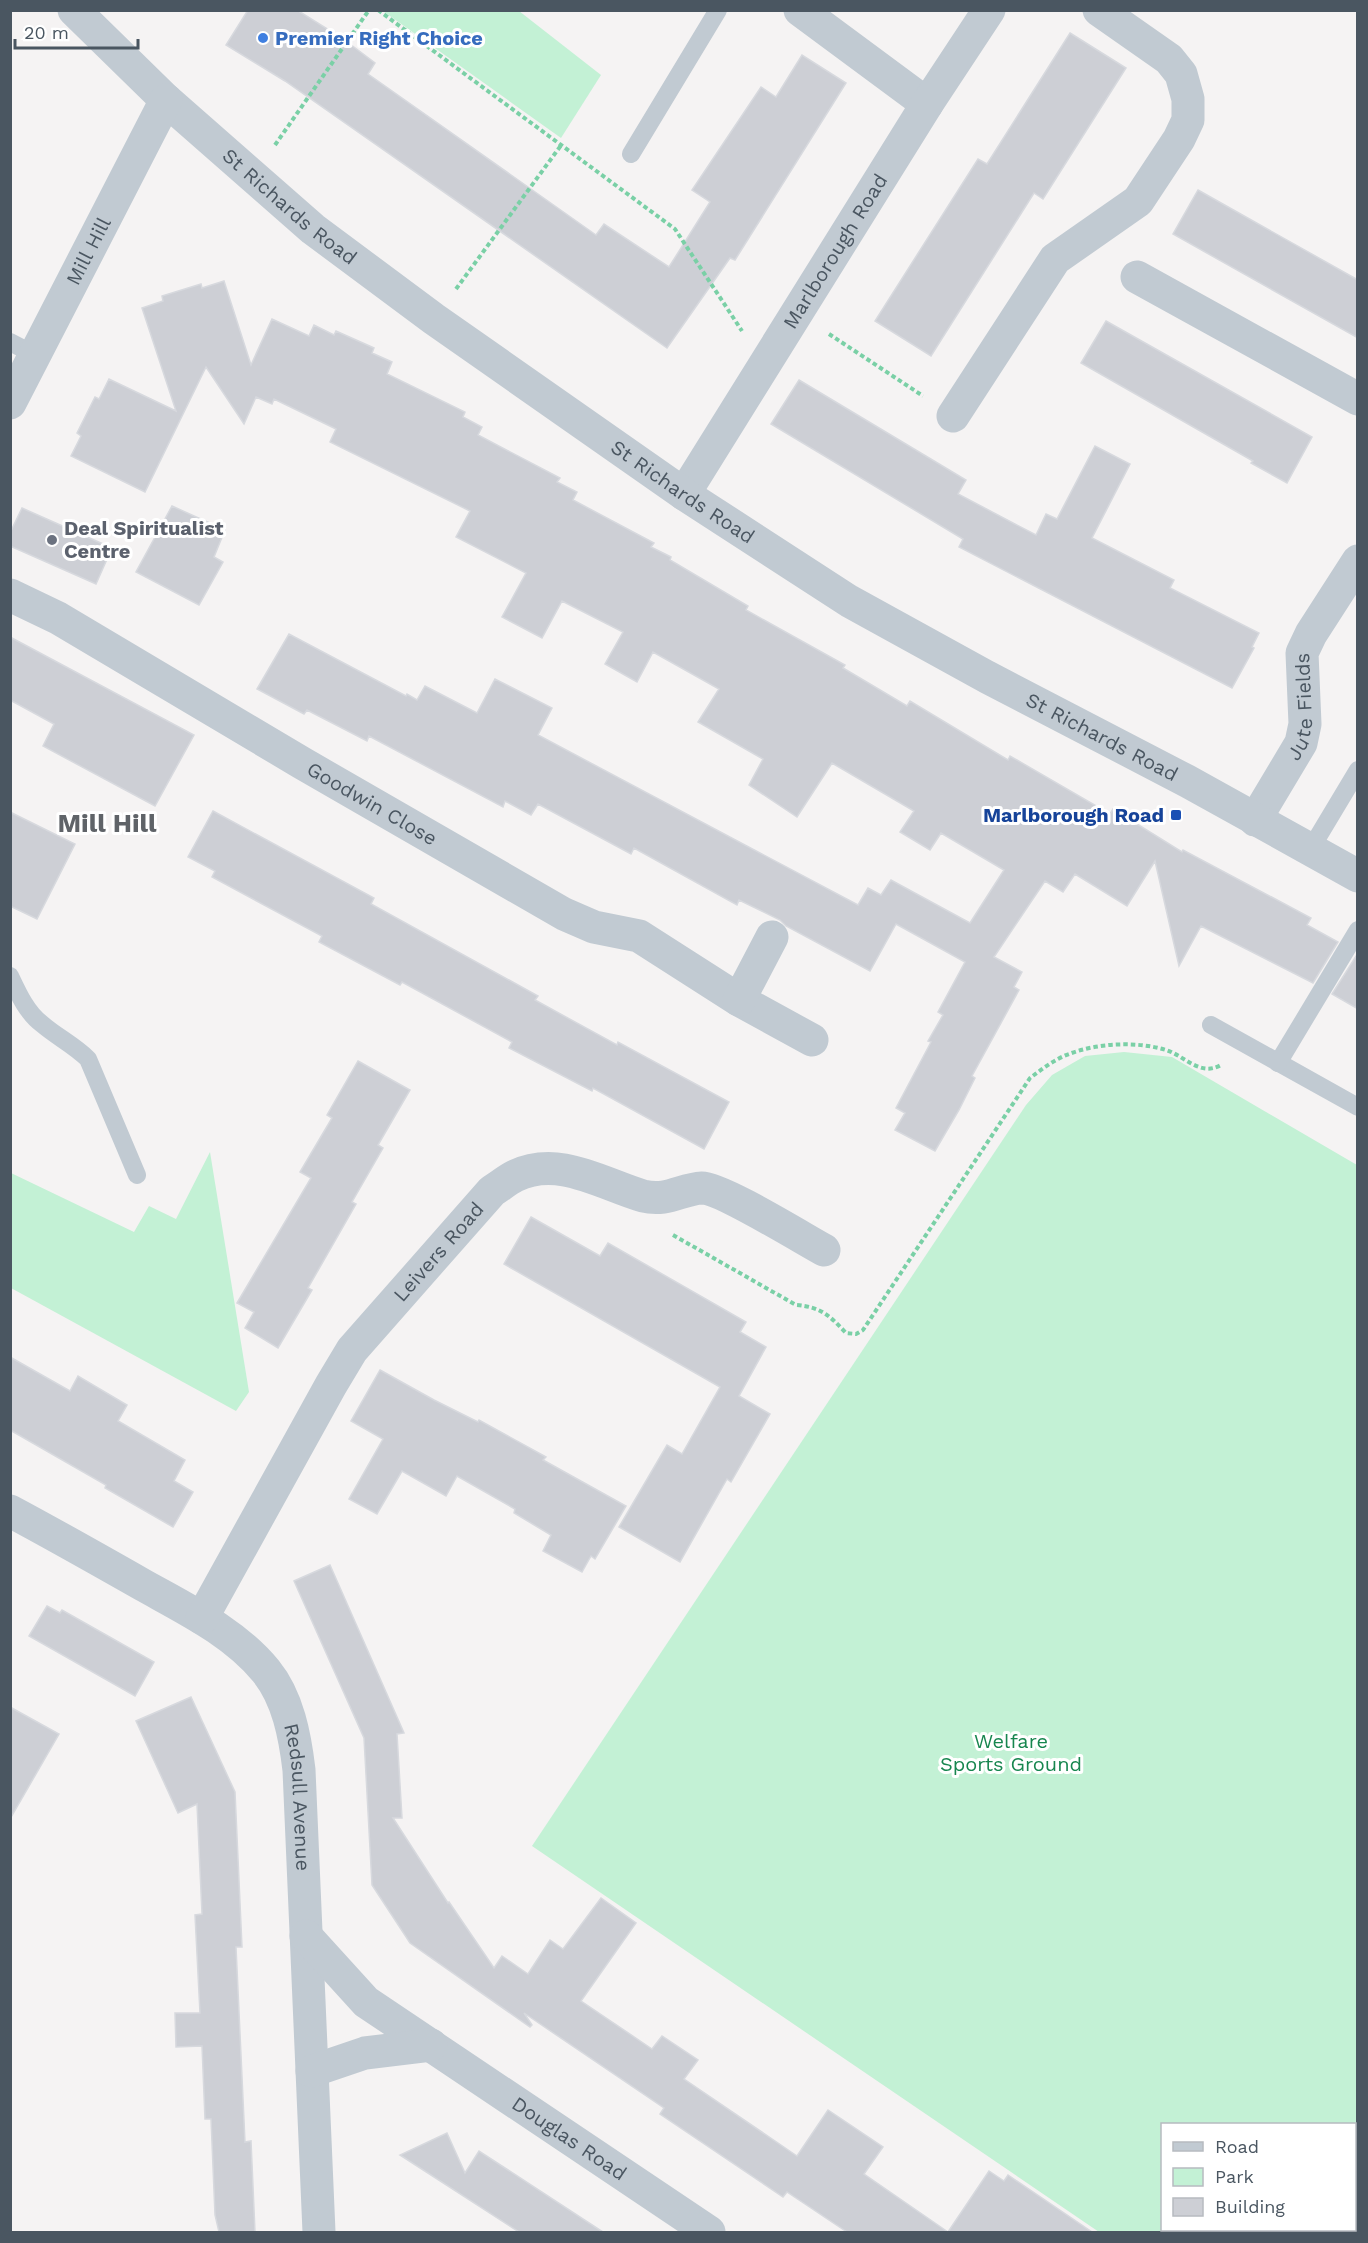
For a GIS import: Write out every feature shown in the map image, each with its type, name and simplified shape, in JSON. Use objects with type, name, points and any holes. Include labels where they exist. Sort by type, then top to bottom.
[{"type":"street","name":"St Richards Road","points":[[74,10],[166,100],[313,229],[434,319],[684,494],[849,601],[1358,876]]},
{"type":"street","points":[[800,10],[927,104]]},
{"type":"street","name":"Marlborough Road","points":[[684,494],[927,104],[989,10]]},
{"type":"street","points":[[954,416],[1054,259],[1138,201],[1179,139],[1188,120],[1188,99],[1181,74],[1169,59],[1099,10]]},
{"type":"street","name":"Mill Hill","points":[[10,403],[23,349],[166,100]]},
{"type":"street","points":[[1137,277],[1358,399]]},
{"type":"street","name":"Jute Fields","points":[[1255,820],[1300,743],[1305,724],[1302,653],[1311,634],[1358,561]]},
{"type":"street","name":"Goodwin Close","points":[[10,595],[58,618],[564,914],[594,927],[639,936],[739,1000],[812,1040]]},
{"type":"street","points":[[739,1000],[772,937]]},
{"type":"street","name":"Leivers Road","points":[[202,1618],[352,1350],[492,1191],[516,1176],[544,1168],[573,1171],[646,1196],[667,1198],[702,1188],[721,1194],[824,1250]]},
{"type":"street","name":"Redsull Avenue","points":[[10,1511],[202,1618],[244,1647],[267,1672],[284,1702],[296,1740],[299,1770],[320,2232]]},
{"type":"street","name":"Douglas Road","points":[[306,1936],[366,2002],[709,2232]]},
{"type":"street","points":[[312,2070],[364,2053],[431,2045]]},
{"type":"lane","points":[[632,154],[718,10]]},
{"type":"lane","points":[[1310,850],[1358,770]]},
{"type":"lane","points":[[1278,1063],[1358,930]]},
{"type":"lane","points":[[10,976],[27,1007],[40,1023],[78,1049],[88,1059],[137,1175]]},
{"type":"lane","points":[[1211,1025],[1358,1107]]},
{"type":"path","points":[[253,177],[369,10]]},
{"type":"path","points":[[378,10],[675,229],[765,363]]},
{"type":"path","points":[[434,319],[562,144]]},
{"type":"path","points":[[797,312],[954,416]]},
{"type":"path","points":[[667,1198],[673,1235],[796,1305],[815,1307],[834,1320],[846,1333],[856,1334],[862,1330],[1030,1078],[1047,1065],[1069,1054],[1096,1047],[1127,1045],[1168,1051],[1201,1069],[1208,1070],[1249,1047]]},
{"type":"green space","points":[[383,11],[519,11],[601,75],[561,138]]},
{"type":"green space","name":"Welfare Sports Ground","points":[[1124,1052],[1172,1057],[1357,1165],[1357,2232],[1099,2232],[532,1846],[1026,1105],[1052,1075],[1085,1056]]},
{"type":"green space","points":[[210,1152],[249,1392],[236,1411],[11,1288],[11,1173],[134,1232],[149,1206],[176,1219]]},
{"type":"building","points":[[248,10],[297,10],[342,38],[375,63],[368,74],[596,235],[604,224],[669,267],[710,202],[692,190],[761,87],[776,97],[802,55],[846,83],[735,260],[730,258],[667,348],[285,81],[226,45]]},
{"type":"building","points":[[1070,33],[1126,68],[1043,199],[1034,193],[931,356],[875,321],[978,159],[987,164]]},
{"type":"building","points":[[1198,190],[1358,280],[1358,338],[1173,234]]},
{"type":"building","points":[[224,281],[251,365],[272,319],[309,336],[314,325],[334,335],[336,331],[374,348],[372,353],[392,362],[387,374],[465,412],[463,417],[482,427],[478,435],[560,478],[557,482],[577,492],[573,500],[654,543],[651,547],[671,557],[670,560],[748,606],[746,610],[845,665],[843,668],[907,706],[910,701],[1008,760],[1010,756],[1110,814],[1113,809],[1182,852],[1183,850],[1311,918],[1307,925],[1338,942],[1313,983],[1201,926],[1179,966],[1155,861],[1127,906],[1075,874],[1063,892],[1045,881],[994,957],[1022,972],[1014,987],[1019,990],[972,1076],[975,1078],[959,1110],[935,1151],[895,1130],[905,1113],[896,1108],[931,1042],[928,1041],[943,1015],[938,1012],[965,962],[896,924],[870,971],[786,926],[780,920],[739,900],[737,905],[634,848],[631,854],[538,804],[531,815],[505,801],[503,807],[369,736],[367,741],[307,710],[304,714],[257,689],[289,634],[417,700],[425,686],[477,713],[495,679],[552,708],[538,735],[858,905],[868,888],[881,895],[891,880],[970,923],[1004,870],[941,833],[930,850],[900,832],[914,811],[832,763],[797,817],[749,785],[763,759],[698,722],[719,689],[653,652],[637,682],[605,664],[623,632],[562,601],[542,638],[502,617],[526,573],[456,537],[470,511],[330,442],[336,429],[274,399],[272,404],[256,397],[244,424],[206,367],[145,492],[71,456],[81,436],[77,433],[95,397],[99,399],[109,379],[176,411],[142,308],[163,301],[162,296],[201,284],[202,288]]},
{"type":"building","points":[[1106,321],[1312,437],[1287,483],[1251,463],[1253,461],[1081,363]]},
{"type":"building","points":[[799,380],[966,480],[958,494],[1036,535],[1046,514],[1057,519],[1095,446],[1130,464],[1092,538],[1174,580],[1170,588],[1259,633],[1252,647],[1254,648],[1232,688],[959,547],[963,539],[771,424]]},
{"type":"building","points":[[172,506],[225,530],[214,557],[223,562],[199,605],[136,572]]},
{"type":"building","name":"Deal Spiritualist Centre","points":[[22,508],[112,548],[96,584],[10,546],[10,533]]},
{"type":"building","points":[[10,637],[194,735],[155,806],[43,746],[54,724],[10,700]]},
{"type":"building","points":[[213,811],[374,898],[371,904],[538,996],[535,1000],[729,1102],[704,1149],[593,1088],[592,1091],[509,1048],[512,1042],[402,982],[400,985],[319,942],[322,936],[212,877],[215,871],[188,857]]},
{"type":"building","points":[[10,812],[75,844],[37,919],[10,906]]},
{"type":"building","points":[[1358,953],[1358,1009],[1332,994]]},
{"type":"building","points":[[358,1061],[410,1090],[378,1145],[383,1148],[352,1202],[356,1204],[308,1288],[312,1290],[278,1348],[245,1328],[254,1312],[237,1303],[311,1178],[300,1172],[332,1118],[327,1115]]},
{"type":"building","points":[[531,1217],[600,1256],[608,1243],[746,1322],[740,1332],[766,1347],[739,1396],[770,1414],[731,1482],[727,1479],[680,1562],[619,1527],[667,1445],[682,1454],[720,1387],[504,1264]]},
{"type":"building","points":[[10,1357],[70,1391],[78,1376],[127,1405],[118,1421],[185,1460],[174,1481],[193,1492],[173,1527],[105,1488],[106,1485],[10,1430]]},
{"type":"building","points":[[380,1370],[546,1457],[543,1460],[626,1506],[595,1559],[591,1556],[582,1572],[543,1551],[551,1535],[514,1513],[515,1509],[457,1476],[446,1496],[402,1471],[377,1514],[349,1499],[383,1439],[351,1421]]},
{"type":"building","points":[[330,1565],[404,1733],[397,1734],[402,1818],[393,1818],[448,1903],[494,1968],[502,1956],[528,1974],[550,1940],[563,1949],[601,1898],[636,1923],[581,2001],[652,2049],[662,2036],[698,2060],[684,2079],[797,2156],[828,2110],[883,2147],[864,2174],[948,2232],[847,2232],[787,2192],[783,2197],[660,2114],[664,2108],[524,2013],[532,2025],[530,2027],[410,1943],[372,1885],[364,1738],[294,1581]]},
{"type":"building","points":[[47,1606],[60,1613],[62,1610],[154,1662],[135,1696],[29,1636]]},
{"type":"building","points":[[191,1697],[235,1792],[242,1947],[236,1947],[245,2142],[251,2141],[255,2232],[219,2232],[215,2215],[211,2119],[205,2119],[202,2046],[176,2047],[175,2013],[200,2013],[195,1915],[202,1914],[197,1804],[178,1813],[136,1721]]},
{"type":"building","points":[[10,1707],[59,1734],[10,1819]]},
{"type":"building","points":[[447,2133],[465,2173],[479,2151],[603,2232],[519,2232],[400,2155]]},
{"type":"building","points":[[989,2171],[1004,2181],[1008,2175],[1092,2232],[948,2232]]},
{"type":"place","name":"Premier Right Choice","points":[[263,38]]},
{"type":"place","name":"Deal Spiritualist Centre","points":[[52,540]]},
{"type":"place","name":"Marlborough Road","points":[[1176,815]]},
{"type":"district","name":"Mill Hill","points":[[107,823]]}]
